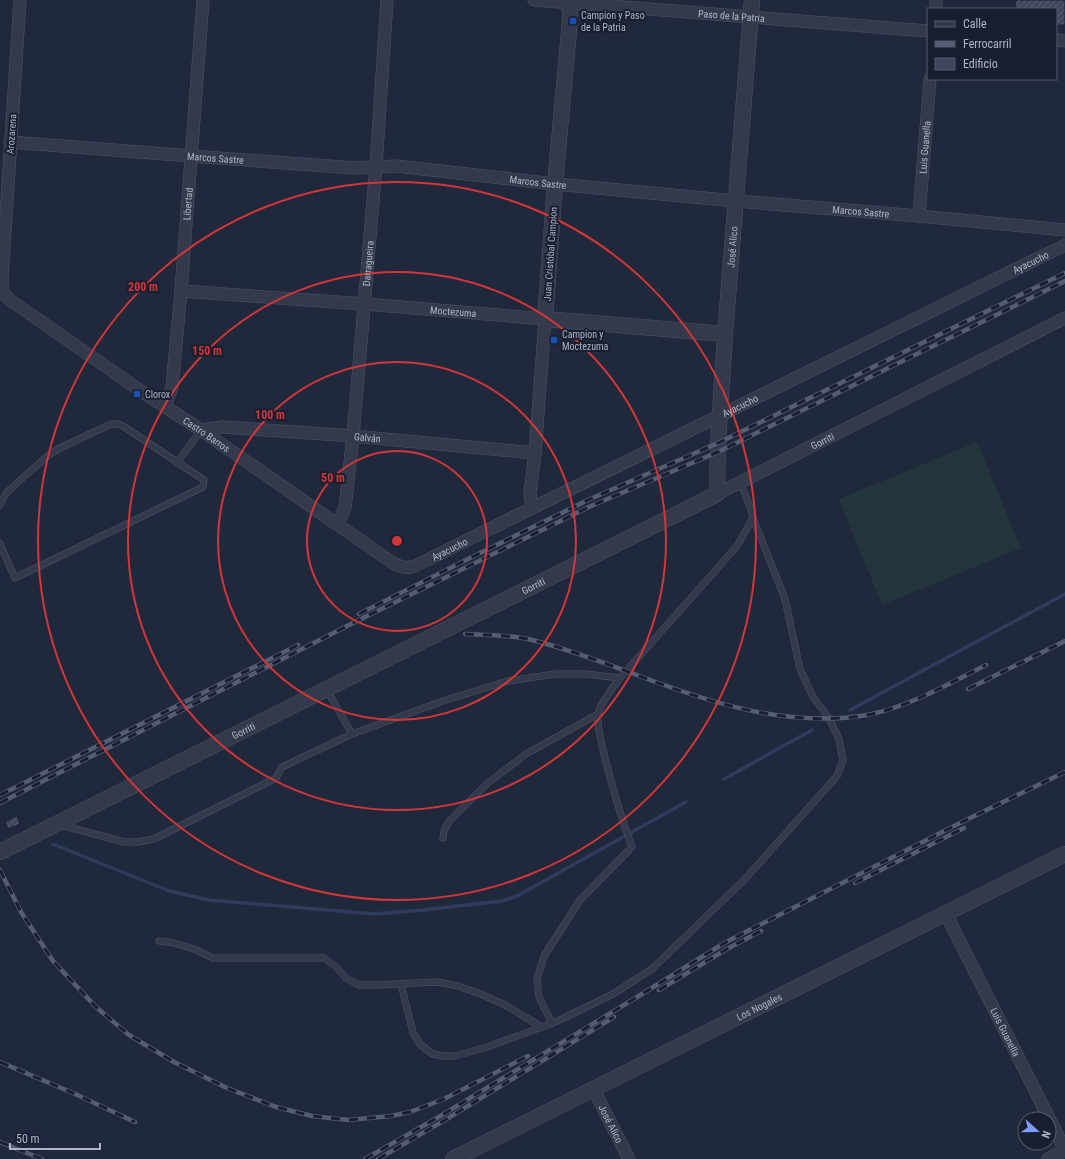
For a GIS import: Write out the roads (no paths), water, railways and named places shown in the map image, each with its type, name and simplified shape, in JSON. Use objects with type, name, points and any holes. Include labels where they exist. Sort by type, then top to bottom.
[{"type":"street","name":"Arozarena","points":[[2,292],[10,142],[20,0]]},
{"type":"street","name":"Libertad","points":[[165,406],[172,387],[181,291],[203,0]]},
{"type":"street","name":"Darragueira","points":[[338,525],[345,508],[353,436],[376,166],[386,0]]},
{"type":"street","name":"Paso de la Patria","points":[[534,0],[570,1],[751,18],[927,31]]},
{"type":"street","name":"José Alico","points":[[716,494],[725,334],[752,0]]},
{"type":"street","name":"Juan Cristóbal Campion","points":[[532,508],[530,493],[535,453],[555,184],[570,20],[570,1]]},
{"type":"street","name":"Luis Guanella","points":[[918,216],[930,80]]},
{"type":"street","name":"Marcos Sastre","points":[[10,142],[354,168],[396,166],[555,184],[1065,230]]},
{"type":"street","name":"Ayacucho","points":[[415,566],[1065,245]]},
{"type":"street","name":"Moctezuma","points":[[181,291],[365,304],[725,334]]},
{"type":"street","name":"Castro Barros","points":[[2,292],[10,300],[393,563],[408,568],[415,566]]},
{"type":"street","name":"Gorriti","points":[[0,852],[1065,318]]},
{"type":"street","name":"Galván","points":[[201,430],[223,427],[353,436],[535,453]]},
{"type":"street","name":"Los Nogales","points":[[453,1159],[1065,854]]},
{"type":"street","name":"Luis Guanella","points":[[946,914],[1065,1150]]},
{"type":"street","name":"José Alico","points":[[593,1088],[628,1159]]},
{"type":"street","points":[[1048,1159],[1065,1150]]},
{"type":"lane","points":[[0,505],[6,493],[46,457],[58,449],[111,424],[123,426],[204,480],[203,486],[15,578],[0,544]]},
{"type":"lane","points":[[177,463],[201,430]]},
{"type":"lane","points":[[401,984],[413,1033],[426,1050],[433,1054],[444,1056],[455,1056],[488,1047],[552,1023],[613,994],[652,969],[745,879],[837,776],[843,760],[839,739],[829,718],[813,697],[800,669],[785,599],[752,518],[751,509],[740,482]]},
{"type":"lane","points":[[552,1023],[539,997],[537,979],[544,956],[580,900],[632,847],[616,801],[604,755],[600,736],[598,714],[603,702],[620,678],[737,546],[752,518]]},
{"type":"lane","points":[[56,824],[124,842],[138,842],[154,839],[276,778],[282,767],[352,734],[443,701],[508,682],[555,674],[585,674],[620,678]]},
{"type":"lane","points":[[326,688],[352,734]]},
{"type":"lane","points":[[443,838],[448,822],[488,783],[526,754],[598,714]]},
{"type":"lane","points":[[159,941],[174,943],[194,949],[212,958],[324,958],[335,966],[346,978],[358,985],[438,982],[458,986],[505,1005],[542,1027]]},
{"type":"waterway","points":[[850,710],[1065,594]]},
{"type":"waterway","points":[[724,779],[812,730]]},
{"type":"waterway","points":[[53,844],[169,891],[209,900],[373,914],[502,901],[517,896],[686,802]]},
{"type":"railway","points":[[359,614],[588,500],[718,443],[1065,273]]},
{"type":"railway","points":[[0,803],[353,623],[591,506],[718,452],[1065,281]]},
{"type":"railway","points":[[465,634],[528,639],[553,646],[714,701],[774,715],[805,718],[836,718],[867,715],[883,711],[913,701],[986,665]]},
{"type":"railway","points":[[968,689],[1065,641]]},
{"type":"railway","points":[[0,795],[298,645]]},
{"type":"railway","points":[[365,1159],[442,1115],[726,942],[962,822],[1065,772]]},
{"type":"railway","points":[[855,883],[964,828]]},
{"type":"railway","points":[[0,870],[21,912],[53,961],[96,1007],[129,1035],[174,1062],[227,1088],[276,1107],[312,1116],[348,1120],[391,1116],[410,1112],[444,1099],[528,1056]]},
{"type":"railway","points":[[659,990],[727,949],[761,931]]},
{"type":"railway","points":[[378,1159],[614,1017]]},
{"type":"railway","points":[[0,1062],[73,1093],[135,1122]]},
{"type":"railway","points":[[0,1142],[42,1159]]},
{"type":"place","name":"Campion y Paso de la Patria","points":[[573,21]]},
{"type":"place","name":"Campion y Moctezuma","points":[[554,340]]},
{"type":"place","name":"Clorox","points":[[137,394]]}]
